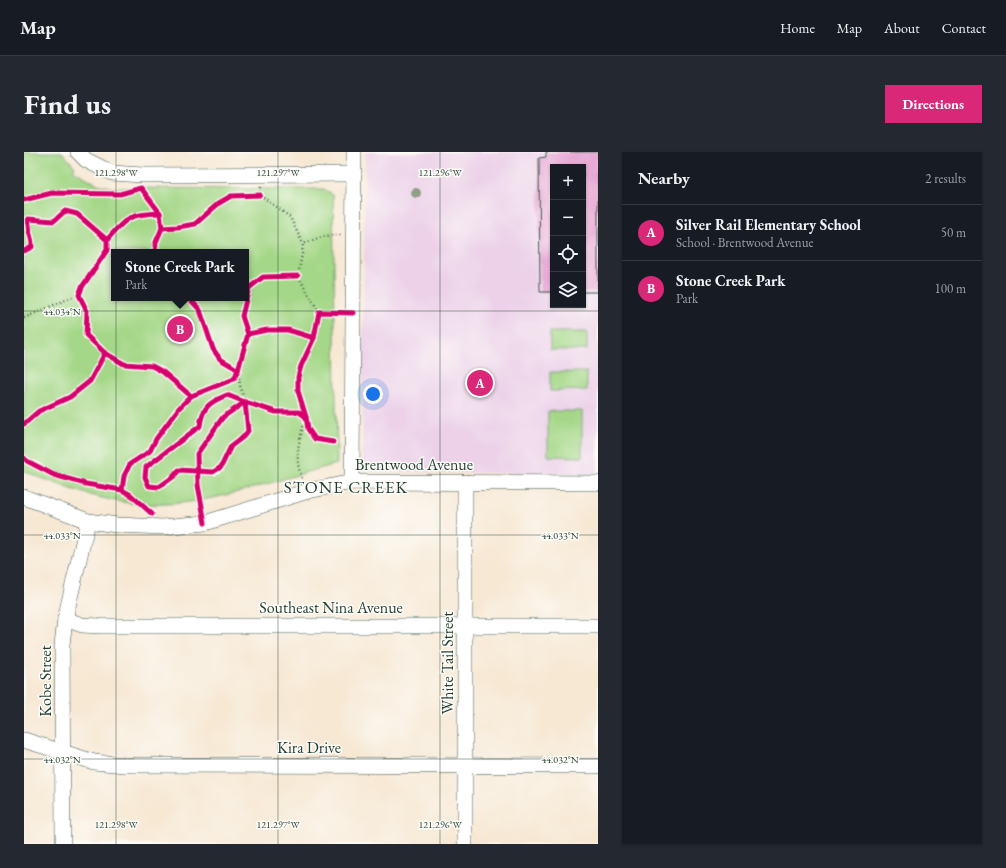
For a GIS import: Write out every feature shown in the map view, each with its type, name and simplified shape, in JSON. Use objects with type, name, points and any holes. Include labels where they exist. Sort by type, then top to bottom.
[{"type":"street","points":[[78,152],[86,160],[112,173],[142,175],[354,174]]},
{"type":"street","points":[[352,482],[354,152]]},
{"type":"street","name":"Brentwood Avenue","points":[[24,497],[88,521],[117,525],[163,527],[205,523],[308,491],[352,482],[598,483]]},
{"type":"street","name":"White Tail Street","points":[[465,482],[465,844]]},
{"type":"street","name":"Kobe Street","points":[[63,844],[62,645],[64,619],[88,521]]},
{"type":"street","name":"Southeast Nina Avenue","points":[[64,619],[82,625],[100,626],[598,626]]},
{"type":"street","name":"Kira Drive","points":[[24,740],[94,762],[125,765],[598,766]]},
{"type":"path","points":[[260,195],[261,185]]},
{"type":"path","points":[[252,195],[260,195],[290,216],[303,244],[298,276],[319,312],[318,319]]},
{"type":"path","points":[[303,244],[331,235],[354,236]]},
{"type":"path","points":[[291,276],[298,276]]},
{"type":"path","points":[[24,318],[70,298],[81,296]]},
{"type":"path","points":[[319,312],[326,312]]},
{"type":"path","points":[[234,379],[239,364]]},
{"type":"path","points":[[232,366],[238,370],[246,409]]},
{"type":"path","points":[[239,399],[251,404]]},
{"type":"path","points":[[239,406],[245,402]]},
{"type":"path","points":[[304,414],[308,429]]},
{"type":"path","points":[[304,414],[297,458],[299,471],[308,491]]},
{"type":"shaded area","points":[[365,152],[598,152],[598,474],[373,472],[365,468],[362,461]]},
{"type":"green space","points":[[24,152],[62,152],[75,167],[73,170],[97,184],[114,188],[324,189],[333,195],[337,464],[228,494],[173,504],[145,504],[116,501],[69,488],[24,471]]},
{"type":"green space","points":[[550,332],[587,332],[587,350],[550,350]]},
{"type":"green space","points":[[550,372],[587,372],[587,390],[550,391]]},
{"type":"green space","points":[[548,411],[582,411],[582,457],[548,456]]},
{"type":"building","points":[[546,152],[598,152],[598,292],[586,292],[586,164],[550,164],[550,292],[540,292],[539,158],[546,157]]},
{"type":"cycle path","points":[[24,200],[52,193],[120,194],[141,188],[160,213],[162,228],[156,242],[155,249]]},
{"type":"cycle path","points":[[162,228],[195,224],[219,203],[231,196],[260,195]]},
{"type":"cycle path","points":[[24,251],[32,247],[28,219],[54,221],[65,211],[77,214],[107,240],[107,250],[82,287],[79,295],[87,311],[86,335],[105,353],[124,364],[152,366],[163,372],[191,396]]},
{"type":"cycle path","points":[[107,240],[119,226],[129,218],[142,214],[160,213]]},
{"type":"cycle path","points":[[249,288],[263,277],[298,276]]},
{"type":"cycle path","points":[[192,301],[200,310],[213,349],[220,359],[238,370],[248,334],[242,316],[246,301]]},
{"type":"cycle path","points":[[306,417],[298,391],[298,377],[301,366],[314,338],[319,312],[353,313]]},
{"type":"cycle path","points":[[248,334],[267,330],[288,330],[314,338]]},
{"type":"cycle path","points":[[24,424],[39,411],[70,397],[90,381],[105,353]]},
{"type":"cycle path","points":[[152,514],[131,495],[122,490],[124,476],[130,464],[150,451],[156,439],[179,408],[191,396],[234,379],[238,370]]},
{"type":"cycle path","points":[[227,395],[245,402],[248,431],[231,446],[221,467],[213,472],[179,470],[173,477],[159,487],[149,486],[145,477],[146,467],[200,426],[203,414],[208,406],[227,395]]},
{"type":"cycle path","points":[[205,523],[198,485],[197,454],[223,417],[245,402],[276,412],[299,412],[306,417],[308,429],[315,439],[333,442]]},
{"type":"cycle path","points":[[24,458],[54,475],[86,484],[122,490]]},
{"type":"place","name":"Stone Creek Park","points":[[180,329]]},
{"type":"place","name":"Silver Rail Elementary School","points":[[480,383]]},
{"type":"district","name":"STONE CREEK","points":[[346,487]]}]
